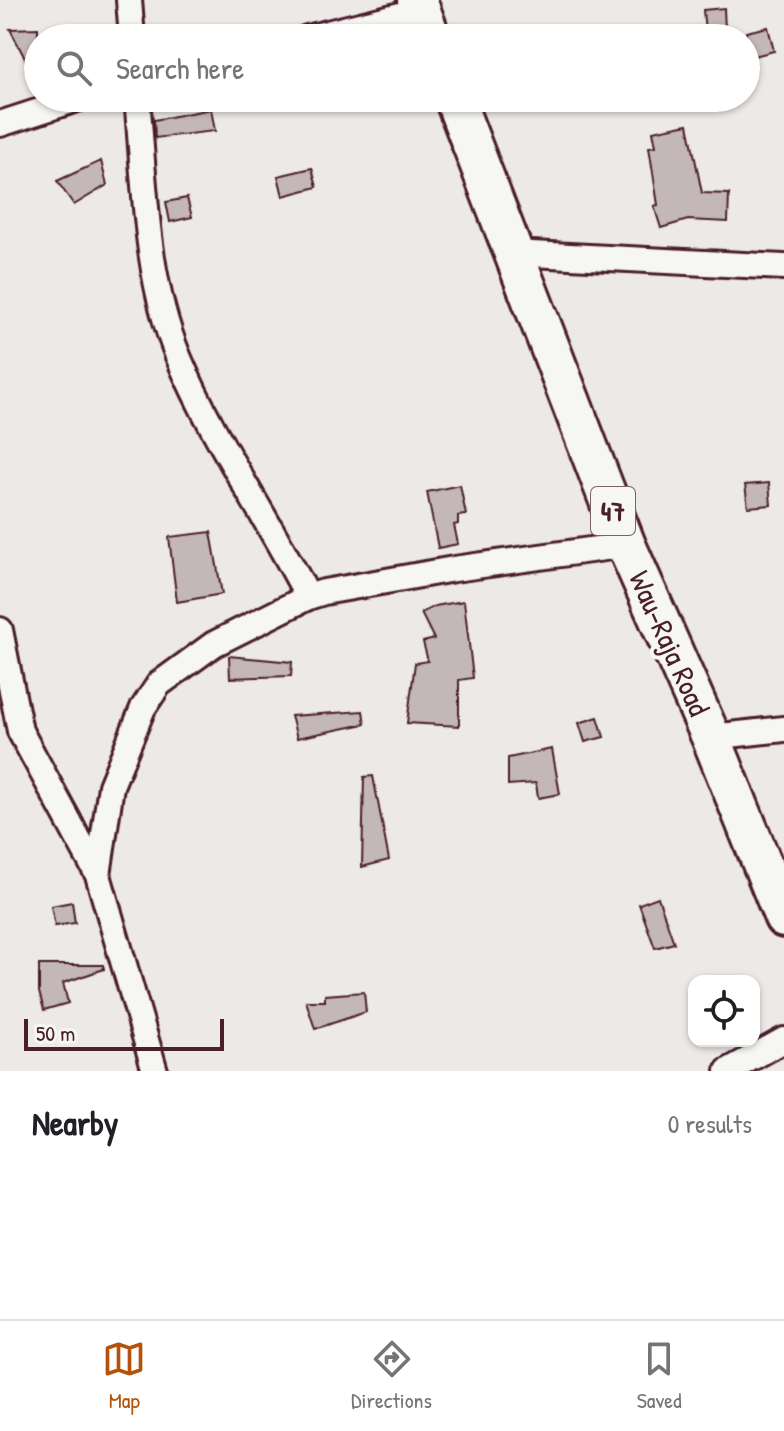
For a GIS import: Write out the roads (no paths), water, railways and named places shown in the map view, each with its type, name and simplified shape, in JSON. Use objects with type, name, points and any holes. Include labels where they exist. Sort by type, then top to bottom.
[{"type":"main road","name":"Wau-Raja Road","points":[[459,112],[626,545],[711,737],[784,918]]},
{"type":"street","points":[[129,0],[131,24]]},
{"type":"street","points":[[381,24],[423,16]]},
{"type":"street","points":[[0,124],[37,112]]},
{"type":"street","points":[[139,112],[159,292],[177,354],[203,410],[308,597]]},
{"type":"street","points":[[512,253],[784,267]]},
{"type":"street","points":[[98,875],[111,786],[143,708],[159,684],[214,644],[308,597],[454,569],[626,545]]},
{"type":"street","points":[[0,630],[10,733],[98,875],[155,1071]]},
{"type":"street","points":[[711,737],[784,729]]},
{"type":"street","points":[[728,1071],[784,1040]]}]
